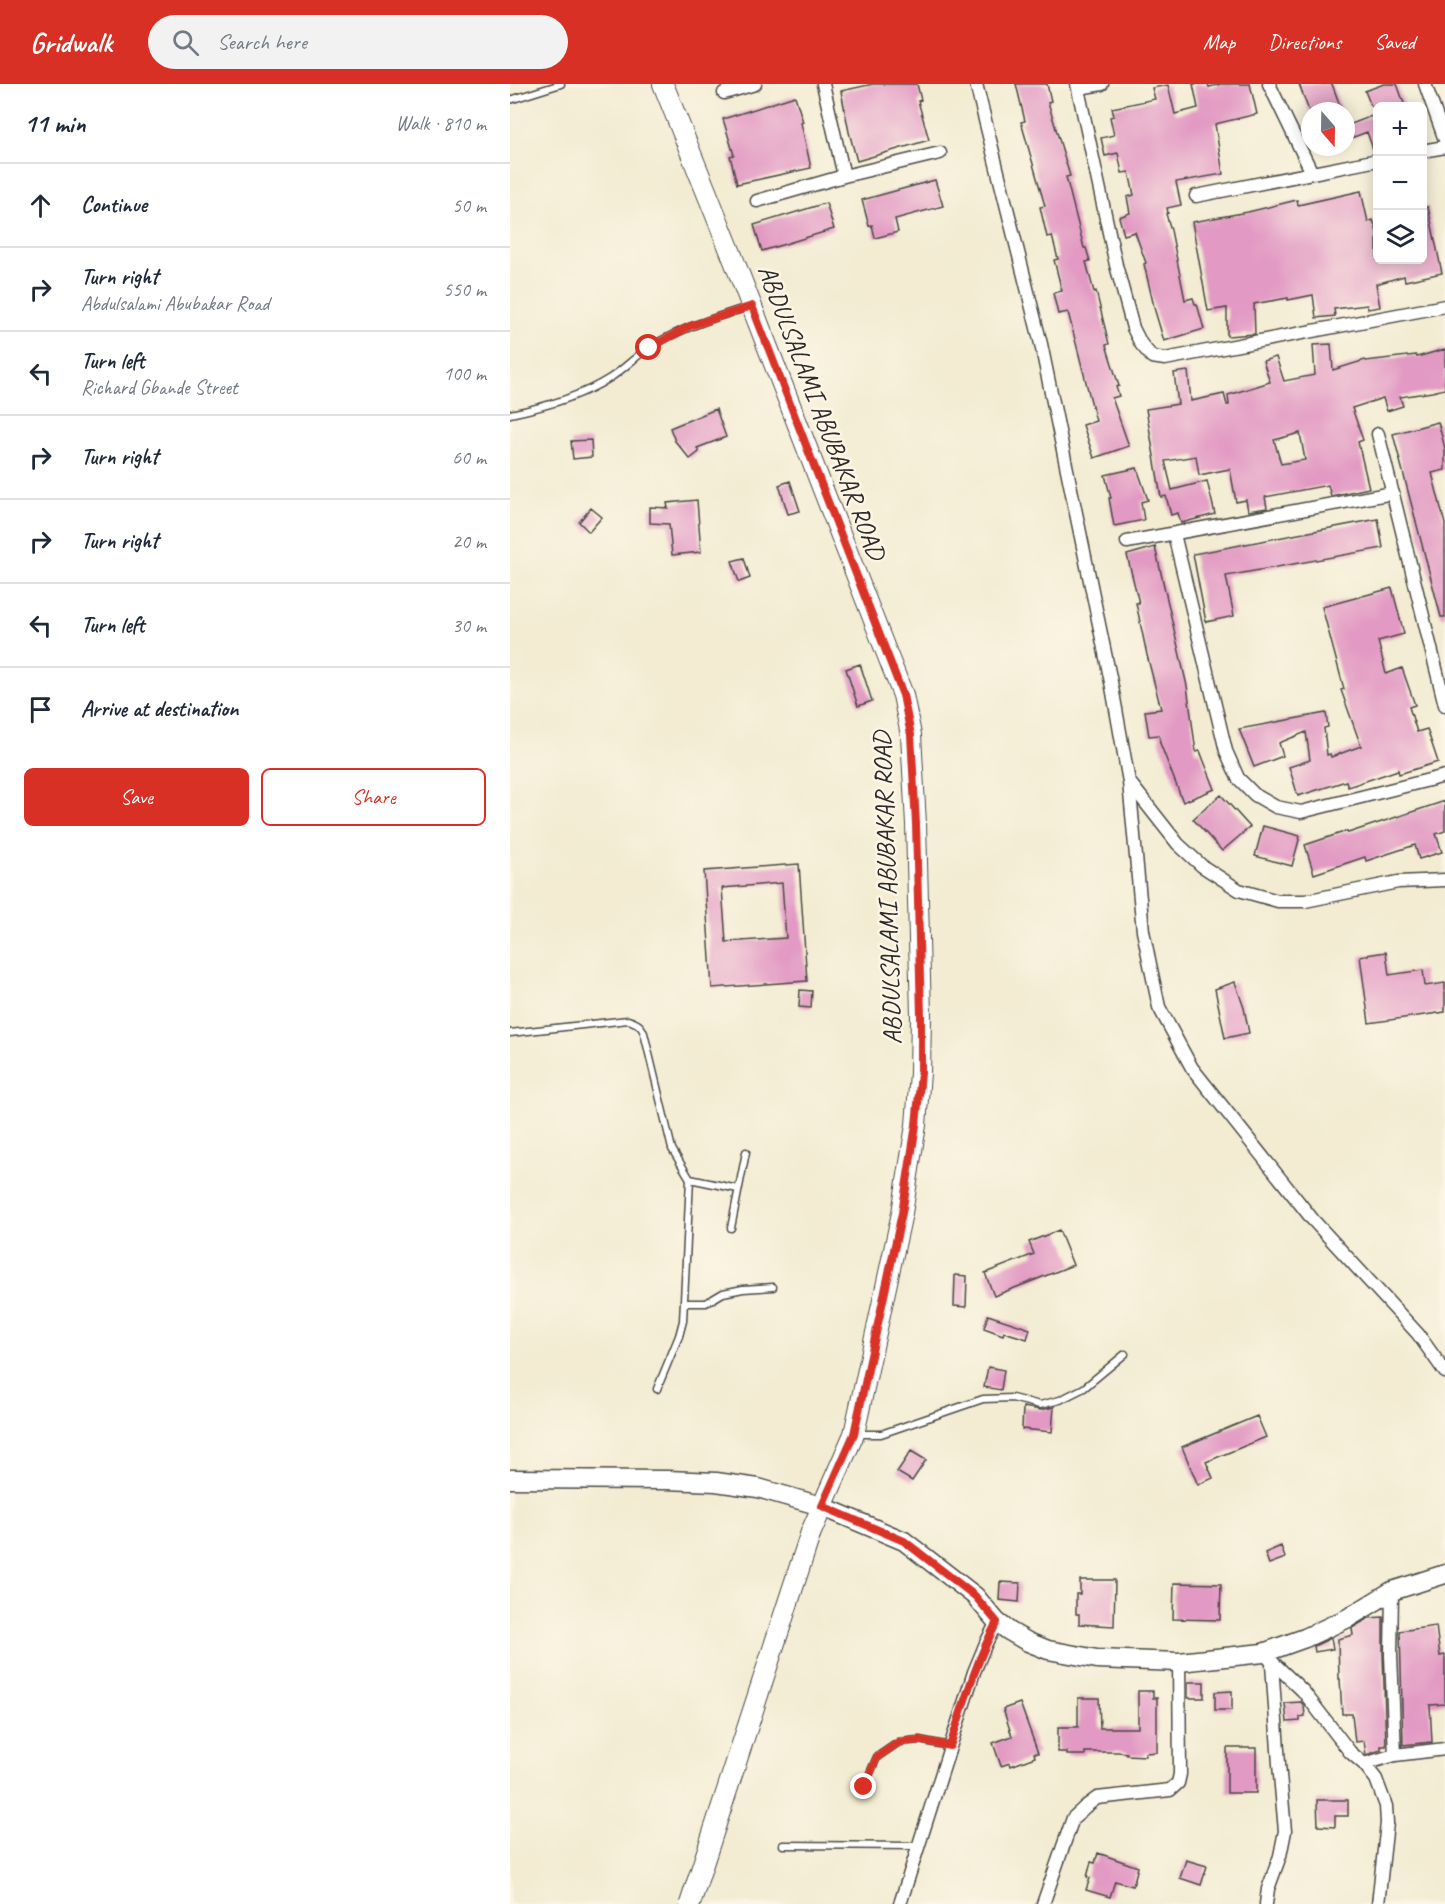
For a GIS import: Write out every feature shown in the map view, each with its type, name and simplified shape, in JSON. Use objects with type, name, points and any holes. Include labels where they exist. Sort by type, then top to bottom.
[{"type":"main road","name":"ABDULSALAMI ABUBAKAR ROAD","points":[[663,84],[903,695],[911,735],[921,1016],[921,1073],[902,1213],[854,1434],[807,1543],[690,1904]]},
{"type":"street","points":[[724,93],[755,84]]},
{"type":"street","points":[[823,84],[844,176]]},
{"type":"street","points":[[976,84],[1041,344],[1112,687],[1129,782],[1143,931],[1159,1007],[1192,1068],[1313,1220],[1418,1334],[1445,1372]]},
{"type":"street","points":[[1102,84],[1078,86],[1116,265],[1133,328],[1141,344],[1152,357],[1165,359],[1445,306]]},
{"type":"street","points":[[1269,84],[1312,173]]},
{"type":"street","points":[[1425,84],[1445,140]]},
{"type":"street","points":[[1427,150],[1445,147]]},
{"type":"street","points":[[757,201],[844,176],[940,153]]},
{"type":"street","points":[[1196,196],[1373,161]]},
{"type":"street","points":[[1378,434],[1445,705]]},
{"type":"street","points":[[1127,542],[1393,493]]},
{"type":"street","points":[[1174,534],[1226,751],[1238,778],[1255,795],[1276,807],[1301,812],[1445,776]]},
{"type":"street","points":[[1129,782],[1178,844],[1202,866],[1239,890],[1278,901],[1305,901],[1398,882],[1445,880]]},
{"type":"street","points":[[510,1479],[716,1482],[758,1488],[822,1506],[904,1541],[975,1596],[997,1622],[1028,1642],[1047,1650],[1097,1659],[1179,1662],[1268,1658],[1348,1618],[1392,1591],[1445,1574]]},
{"type":"street","points":[[1392,1591],[1391,1655],[1395,1755]]},
{"type":"street","points":[[900,1904],[974,1672],[997,1622]]},
{"type":"street","points":[[1268,1658],[1304,1690],[1350,1752],[1376,1779],[1386,1806],[1386,1845],[1378,1904]]},
{"type":"street","points":[[1266,1904],[1268,1889],[1280,1856],[1285,1831],[1268,1658]]},
{"type":"street","points":[[1043,1904],[1072,1818],[1097,1798],[1170,1790],[1178,1783],[1180,1774],[1179,1662]]},
{"type":"street","points":[[1364,1764],[1395,1755],[1445,1749]]},
{"type":"lane","points":[[510,100],[561,84]]},
{"type":"lane","points":[[510,414],[535,409],[581,394],[611,378],[649,348],[690,326],[752,306]]},
{"type":"lane","points":[[510,1032],[628,1020],[636,1022],[645,1033],[672,1149],[690,1179],[684,1303],[679,1336],[657,1389]]},
{"type":"lane","points":[[731,1228],[746,1152]]},
{"type":"lane","points":[[690,1179],[738,1189]]},
{"type":"lane","points":[[684,1303],[706,1303],[723,1293],[743,1288],[773,1287]]},
{"type":"lane","points":[[854,1434],[881,1434],[983,1399],[1012,1398],[1040,1405],[1059,1400],[1084,1388],[1125,1354]]},
{"type":"lane","points":[[864,1787],[877,1757],[899,1742],[919,1740],[950,1746]]},
{"type":"lane","points":[[783,1845],[918,1846]]},
{"type":"building","points":[[873,84],[917,84],[921,100],[918,101],[929,140],[857,161],[841,91]]},
{"type":"building","points":[[1016,84],[1047,84],[1051,101],[1048,102],[1070,176],[1066,177],[1084,248],[1086,248],[1090,261],[1086,262],[1094,292],[1096,291],[1109,344],[1106,345],[1119,386],[1116,387],[1119,396],[1112,398],[1129,446],[1094,458],[1083,425],[1096,421],[1068,312],[1058,314],[1053,293],[1062,291],[1054,260],[1058,259],[1052,236],[1047,237],[1040,207],[1045,206],[1021,122],[1025,121]]},
{"type":"building","points":[[1193,84],[1208,84],[1209,87],[1221,84],[1250,84],[1257,114],[1215,124],[1223,174],[1176,182],[1181,205],[1167,208],[1168,213],[1166,214],[1185,300],[1193,298],[1197,304],[1204,329],[1164,341],[1144,264],[1146,263],[1135,232],[1124,235],[1119,217],[1130,213],[1127,197],[1134,195],[1129,172],[1122,173],[1118,153],[1105,156],[1101,138],[1114,135],[1110,117],[1114,116],[1112,108],[1155,99],[1152,88],[1168,85],[1175,114],[1198,108]]},
{"type":"building","points":[[1299,84],[1332,84],[1339,102],[1306,102]]},
{"type":"building","points":[[1384,84],[1397,84],[1404,102],[1373,102],[1371,106],[1365,91]]},
{"type":"building","points":[[795,96],[803,122],[801,123],[811,168],[737,184],[730,156],[734,155],[723,119]]},
{"type":"building","points":[[1373,116],[1373,149],[1367,132],[1355,137],[1355,123]]},
{"type":"building","points":[[935,180],[943,206],[895,219],[898,232],[875,238],[862,200]]},
{"type":"building","points":[[1361,191],[1368,222],[1373,220],[1373,264],[1427,264],[1428,207],[1442,273],[1405,281],[1404,276],[1376,284],[1380,307],[1368,309],[1367,305],[1334,309],[1335,316],[1316,318],[1313,295],[1254,304],[1255,334],[1227,336],[1227,308],[1208,311],[1192,222],[1297,200],[1298,205]]},
{"type":"building","points":[[826,203],[834,229],[762,251],[754,225]]},
{"type":"building","points":[[1331,344],[1333,370],[1365,360],[1416,355],[1417,357],[1445,349],[1445,389],[1400,397],[1403,406],[1387,411],[1383,398],[1352,408],[1363,440],[1358,442],[1369,488],[1331,496],[1328,485],[1265,497],[1267,508],[1248,511],[1246,500],[1236,502],[1230,469],[1199,475],[1196,456],[1165,461],[1172,490],[1207,481],[1215,514],[1181,523],[1178,513],[1171,515],[1166,496],[1161,497],[1146,409],[1178,404],[1174,373],[1188,371],[1191,401],[1224,394],[1227,405],[1229,405],[1228,395],[1270,382],[1263,361],[1276,357],[1284,381],[1315,375],[1313,345]],"holes":[[[1300,433],[1305,460],[1281,464],[1274,440]]]},
{"type":"building","points":[[716,409],[726,437],[697,448],[699,452],[690,459],[675,441],[670,428]]},
{"type":"building","points":[[1438,422],[1445,448],[1445,470],[1432,473],[1445,524],[1445,617],[1441,617],[1393,434]]},
{"type":"building","points":[[591,440],[592,457],[573,459],[571,441]]},
{"type":"building","points":[[1137,468],[1148,500],[1141,502],[1144,520],[1114,526],[1109,498],[1111,498],[1105,475]]},
{"type":"building","points":[[790,481],[800,511],[788,514],[779,485]]},
{"type":"building","points":[[697,500],[701,552],[672,555],[669,524],[650,523],[650,507],[668,508],[667,503]]},
{"type":"building","points":[[591,508],[602,517],[589,532],[579,522]]},
{"type":"building","points":[[1378,519],[1383,548],[1226,576],[1234,616],[1206,622],[1193,554]]},
{"type":"building","points":[[1155,547],[1187,686],[1196,752],[1200,751],[1215,789],[1183,802],[1159,735],[1149,736],[1145,711],[1161,709],[1147,655],[1136,603],[1139,603],[1127,555]]},
{"type":"building","points":[[744,558],[750,578],[739,582],[732,561]]},
{"type":"building","points":[[1392,588],[1404,634],[1378,641],[1386,674],[1402,668],[1415,705],[1409,707],[1417,732],[1427,729],[1438,762],[1399,774],[1398,770],[1348,787],[1346,781],[1298,796],[1289,767],[1310,760],[1306,732],[1279,743],[1283,756],[1254,767],[1239,729],[1326,713],[1328,727],[1324,728],[1327,755],[1330,754],[1331,757],[1361,746],[1341,690],[1344,689],[1322,607]]},
{"type":"building","points":[[860,664],[872,701],[858,706],[846,669]]},
{"type":"building","points":[[1221,795],[1250,827],[1222,851],[1193,819]]},
{"type":"building","points":[[1445,801],[1445,831],[1436,834],[1442,852],[1419,859],[1415,845],[1366,861],[1365,857],[1314,874],[1305,845]]},
{"type":"building","points":[[1263,826],[1300,836],[1292,866],[1255,856]]},
{"type":"building","points":[[799,864],[807,981],[712,988],[704,871]],"holes":[[[782,883],[786,938],[726,942],[722,888]]]},
{"type":"building","points":[[1386,952],[1389,975],[1423,970],[1425,986],[1445,983],[1445,1012],[1369,1023],[1360,956]]},
{"type":"building","points":[[1235,982],[1249,1033],[1225,1038],[1215,989]]},
{"type":"building","points":[[800,990],[812,991],[811,1008],[799,1007]]},
{"type":"building","points":[[1059,1230],[1073,1265],[994,1296],[985,1273],[1034,1254],[1029,1242]]},
{"type":"building","points":[[955,1275],[967,1276],[966,1307],[954,1306]]},
{"type":"building","points":[[988,1315],[1030,1329],[1027,1339],[1004,1332],[1003,1335],[984,1328]]},
{"type":"building","points":[[988,1367],[1004,1370],[1001,1390],[984,1387]]},
{"type":"building","points":[[1023,1407],[1041,1410],[1054,1407],[1052,1432],[1022,1429]]},
{"type":"building","points":[[1257,1416],[1266,1437],[1206,1462],[1213,1478],[1198,1485],[1182,1447]]},
{"type":"building","points":[[911,1451],[926,1460],[912,1481],[897,1472]]},
{"type":"building","points":[[1281,1546],[1285,1558],[1269,1564],[1265,1553]]},
{"type":"building","points":[[1080,1580],[1115,1580],[1114,1626],[1079,1624],[1079,1614],[1076,1614],[1076,1594],[1080,1594]]},
{"type":"building","points":[[1000,1582],[1020,1583],[1019,1602],[999,1600]]},
{"type":"building","points":[[1174,1583],[1221,1584],[1220,1620],[1173,1619]]},
{"type":"building","points":[[1383,1617],[1386,1746],[1381,1746],[1381,1750],[1366,1755],[1364,1741],[1355,1742],[1352,1714],[1342,1714],[1338,1639],[1353,1635],[1352,1628],[1369,1618]]},
{"type":"building","points":[[1436,1626],[1440,1656],[1445,1655],[1445,1704],[1430,1705],[1432,1742],[1403,1745],[1400,1631]]},
{"type":"building","points":[[1331,1638],[1333,1649],[1315,1652],[1314,1646]]},
{"type":"building","points":[[1188,1682],[1204,1682],[1204,1698],[1188,1698]]},
{"type":"building","points":[[1138,1691],[1153,1691],[1153,1698],[1157,1698],[1157,1752],[1145,1753],[1145,1756],[1118,1752],[1085,1752],[1085,1755],[1067,1755],[1067,1752],[1058,1752],[1058,1727],[1078,1727],[1078,1698],[1099,1698],[1100,1728],[1138,1728]]},
{"type":"building","points":[[1232,1691],[1232,1710],[1215,1710],[1215,1692]]},
{"type":"building","points":[[1301,1702],[1305,1716],[1300,1717],[1300,1721],[1287,1722],[1285,1703]]},
{"type":"building","points":[[1020,1703],[1038,1753],[1034,1753],[1035,1757],[1011,1766],[1010,1763],[1001,1766],[993,1743],[1012,1736],[1003,1709]]},
{"type":"building","points":[[1227,1748],[1256,1748],[1256,1793],[1227,1793]]},
{"type":"building","points":[[1317,1800],[1348,1800],[1348,1816],[1335,1816],[1335,1827],[1318,1826]]},
{"type":"building","points":[[1098,1853],[1138,1867],[1133,1886],[1115,1881],[1110,1897],[1086,1890],[1090,1878],[1087,1877],[1091,1862],[1095,1863]]},
{"type":"building","points":[[1186,1860],[1207,1866],[1201,1885],[1180,1878]]},
{"type":"route","points":[[649,348],[690,326],[752,306],[903,695],[911,735],[916,824],[921,1016],[921,1073],[916,1125],[902,1213],[854,1434],[822,1506],[904,1541],[975,1596],[997,1622],[974,1672],[950,1746],[919,1740],[899,1742],[877,1757],[864,1787]]}]
